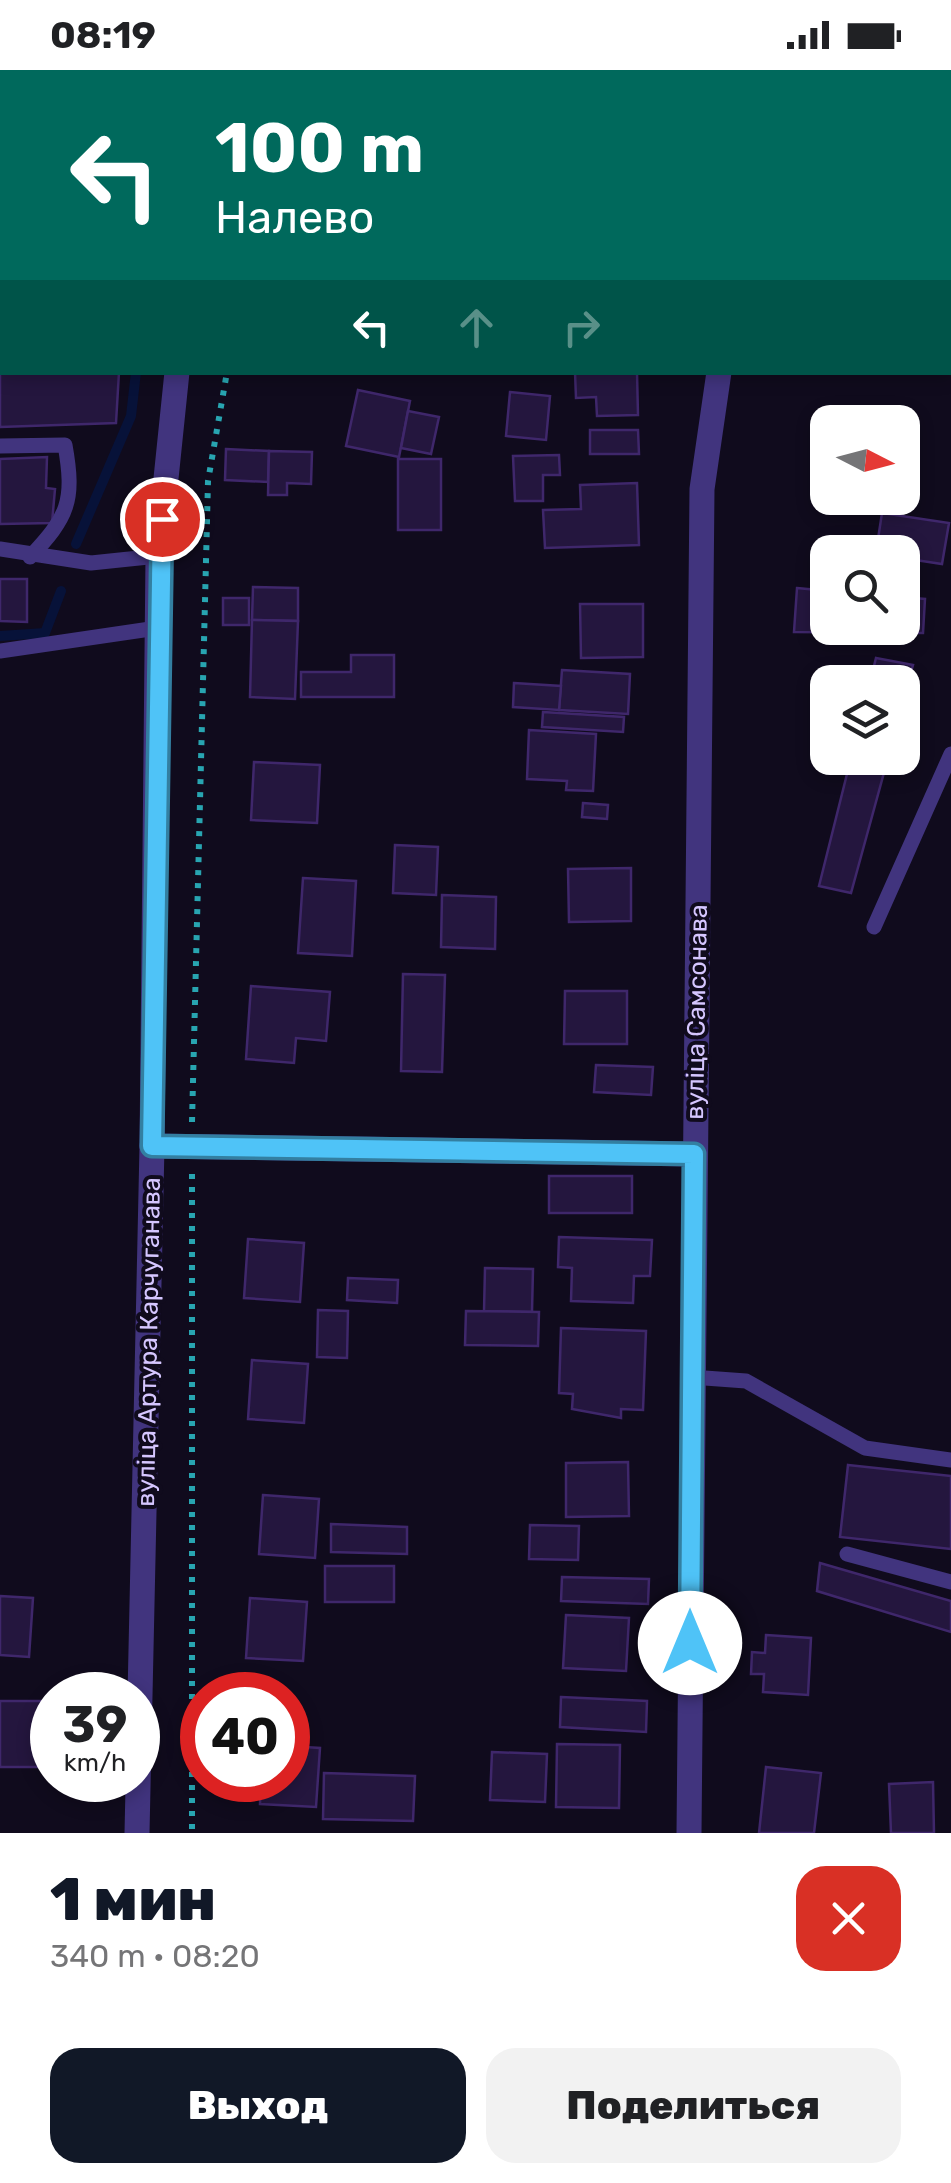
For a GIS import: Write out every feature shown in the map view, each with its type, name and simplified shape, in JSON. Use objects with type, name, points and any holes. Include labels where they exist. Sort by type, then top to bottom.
[{"type":"street","name":"вуліца Артура Карчуганава","points":[[137,1833],[152,1146],[158,556],[177,375]]},
{"type":"street","name":"вуліца Самсонава","points":[[689,1833],[702,490],[719,375]]},
{"type":"street","points":[[152,1146],[694,1154]]},
{"type":"lane","points":[[0,446],[65,445],[70,473],[63,522],[30,557]]},
{"type":"lane","points":[[0,549],[16,548],[30,557],[91,563],[158,556]]},
{"type":"lane","points":[[0,652],[157,628]]},
{"type":"lane","points":[[874,927],[951,754]]},
{"type":"lane","points":[[692,1377],[746,1381],[865,1448],[951,1460]]},
{"type":"lane","points":[[847,1554],[951,1582]]},
{"type":"path","points":[[192,1833],[192,1146],[208,480],[226,375]]},
{"type":"building","points":[[0,375],[119,375],[116,423],[0,427]]},
{"type":"building","points":[[575,375],[637,375],[638,415],[597,416],[596,397],[576,398]]},
{"type":"building","points":[[358,390],[410,401],[399,457],[346,446]]},
{"type":"building","points":[[510,392],[550,396],[546,440],[506,436]]},
{"type":"building","points":[[408,411],[439,417],[431,454],[401,448]]},
{"type":"building","points":[[590,430],[638,430],[639,454],[590,454]]},
{"type":"building","points":[[226,449],[269,451],[268,482],[225,480]]},
{"type":"building","points":[[269,451],[312,452],[311,484],[287,483],[287,495],[268,495]]},
{"type":"building","points":[[559,455],[560,475],[543,475],[543,501],[515,501],[513,456]]},
{"type":"building","points":[[47,457],[46,488],[55,489],[52,523],[0,524],[0,459]]},
{"type":"building","points":[[398,459],[441,459],[441,530],[398,530]]},
{"type":"building","points":[[637,483],[639,545],[545,548],[543,510],[581,509],[580,485]]},
{"type":"building","points":[[882,515],[949,523],[942,564],[920,561],[920,535],[879,535]]},
{"type":"building","points":[[0,579],[27,579],[27,622],[0,621]]},
{"type":"building","points":[[253,587],[298,588],[298,621],[252,620]]},
{"type":"building","points":[[797,588],[810,589],[810,632],[794,632]]},
{"type":"building","points":[[223,598],[249,598],[249,625],[223,625]]},
{"type":"building","points":[[920,599],[925,599],[920,633]]},
{"type":"building","points":[[580,604],[643,604],[643,657],[581,658]]},
{"type":"building","points":[[252,620],[298,621],[295,699],[250,697]]},
{"type":"building","points":[[351,655],[394,655],[394,697],[301,697],[301,672],[351,672]]},
{"type":"building","points":[[876,658],[913,665],[874,665]]},
{"type":"building","points":[[562,670],[630,674],[628,714],[559,710]]},
{"type":"building","points":[[514,683],[561,686],[559,710],[513,707]]},
{"type":"building","points":[[543,712],[624,717],[623,732],[542,727]]},
{"type":"building","points":[[529,730],[596,734],[593,791],[566,790],[567,781],[527,779]]},
{"type":"building","points":[[254,762],[320,765],[317,823],[251,820]]},
{"type":"building","points":[[847,775],[883,775],[851,893],[819,886]]},
{"type":"building","points":[[583,803],[608,805],[607,819],[582,817]]},
{"type":"building","points":[[395,845],[438,847],[436,895],[393,893]]},
{"type":"building","points":[[631,868],[631,921],[569,922],[568,869]]},
{"type":"building","points":[[303,878],[356,881],[352,956],[298,953]]},
{"type":"building","points":[[442,895],[496,897],[495,949],[441,947]]},
{"type":"building","points":[[403,974],[445,975],[442,1072],[401,1071]]},
{"type":"building","points":[[251,986],[330,992],[326,1041],[296,1038],[294,1063],[246,1059]]},
{"type":"building","points":[[565,991],[627,991],[627,1044],[564,1044]]},
{"type":"building","points":[[596,1065],[653,1067],[651,1095],[594,1092]]},
{"type":"building","points":[[549,1176],[632,1176],[632,1213],[549,1213]]},
{"type":"building","points":[[559,1237],[652,1240],[650,1276],[634,1276],[633,1303],[571,1301],[572,1268],[558,1267]]},
{"type":"building","points":[[248,1239],[304,1243],[300,1302],[244,1298]]},
{"type":"building","points":[[485,1268],[533,1269],[532,1312],[484,1311]]},
{"type":"building","points":[[348,1278],[398,1280],[397,1303],[347,1300]]},
{"type":"building","points":[[318,1310],[348,1311],[347,1358],[317,1357]]},
{"type":"building","points":[[466,1311],[539,1312],[538,1346],[465,1345]]},
{"type":"building","points":[[561,1328],[646,1331],[643,1410],[621,1409],[621,1418],[572,1409],[573,1394],[559,1393]]},
{"type":"building","points":[[252,1360],[308,1364],[304,1423],[248,1419]]},
{"type":"building","points":[[628,1462],[629,1516],[566,1517],[566,1463]]},
{"type":"building","points":[[848,1465],[951,1476],[951,1549],[840,1537]]},
{"type":"building","points":[[263,1495],[319,1499],[315,1558],[259,1554]]},
{"type":"building","points":[[331,1524],[407,1527],[407,1554],[331,1552]]},
{"type":"building","points":[[530,1525],[579,1526],[578,1560],[529,1559]]},
{"type":"building","points":[[820,1563],[951,1601],[951,1632],[817,1591]]},
{"type":"building","points":[[325,1566],[394,1566],[394,1602],[325,1602]]},
{"type":"building","points":[[562,1577],[649,1579],[648,1604],[561,1601]]},
{"type":"building","points":[[0,1596],[33,1598],[29,1657],[0,1655]]},
{"type":"building","points":[[250,1598],[307,1602],[303,1661],[246,1658]]},
{"type":"building","points":[[566,1615],[629,1618],[626,1671],[563,1668]]},
{"type":"building","points":[[766,1635],[811,1638],[808,1695],[763,1692],[764,1674],[751,1674],[752,1652],[765,1653]]},
{"type":"building","points":[[561,1697],[647,1701],[646,1732],[560,1727]]},
{"type":"building","points":[[0,1701],[30,1701],[30,1767],[0,1767]]},
{"type":"building","points":[[557,1744],[620,1745],[619,1808],[556,1807]]},
{"type":"building","points":[[310,1747],[320,1748],[316,1807],[260,1804],[310,1802]]},
{"type":"building","points":[[492,1752],[547,1754],[545,1802],[490,1800]]},
{"type":"building","points":[[766,1767],[821,1773],[814,1833],[759,1833]]},
{"type":"building","points":[[324,1773],[415,1776],[413,1821],[323,1819]]},
{"type":"building","points":[[933,1782],[934,1833],[891,1833],[889,1784]]},
{"type":"waterway","points":[[76,544],[131,416],[136,375]]},
{"type":"waterway","points":[[0,636],[45,633],[61,591]]},
{"type":"route","points":[[162,519],[158,556],[152,1146],[694,1154],[690,1643]]}]
